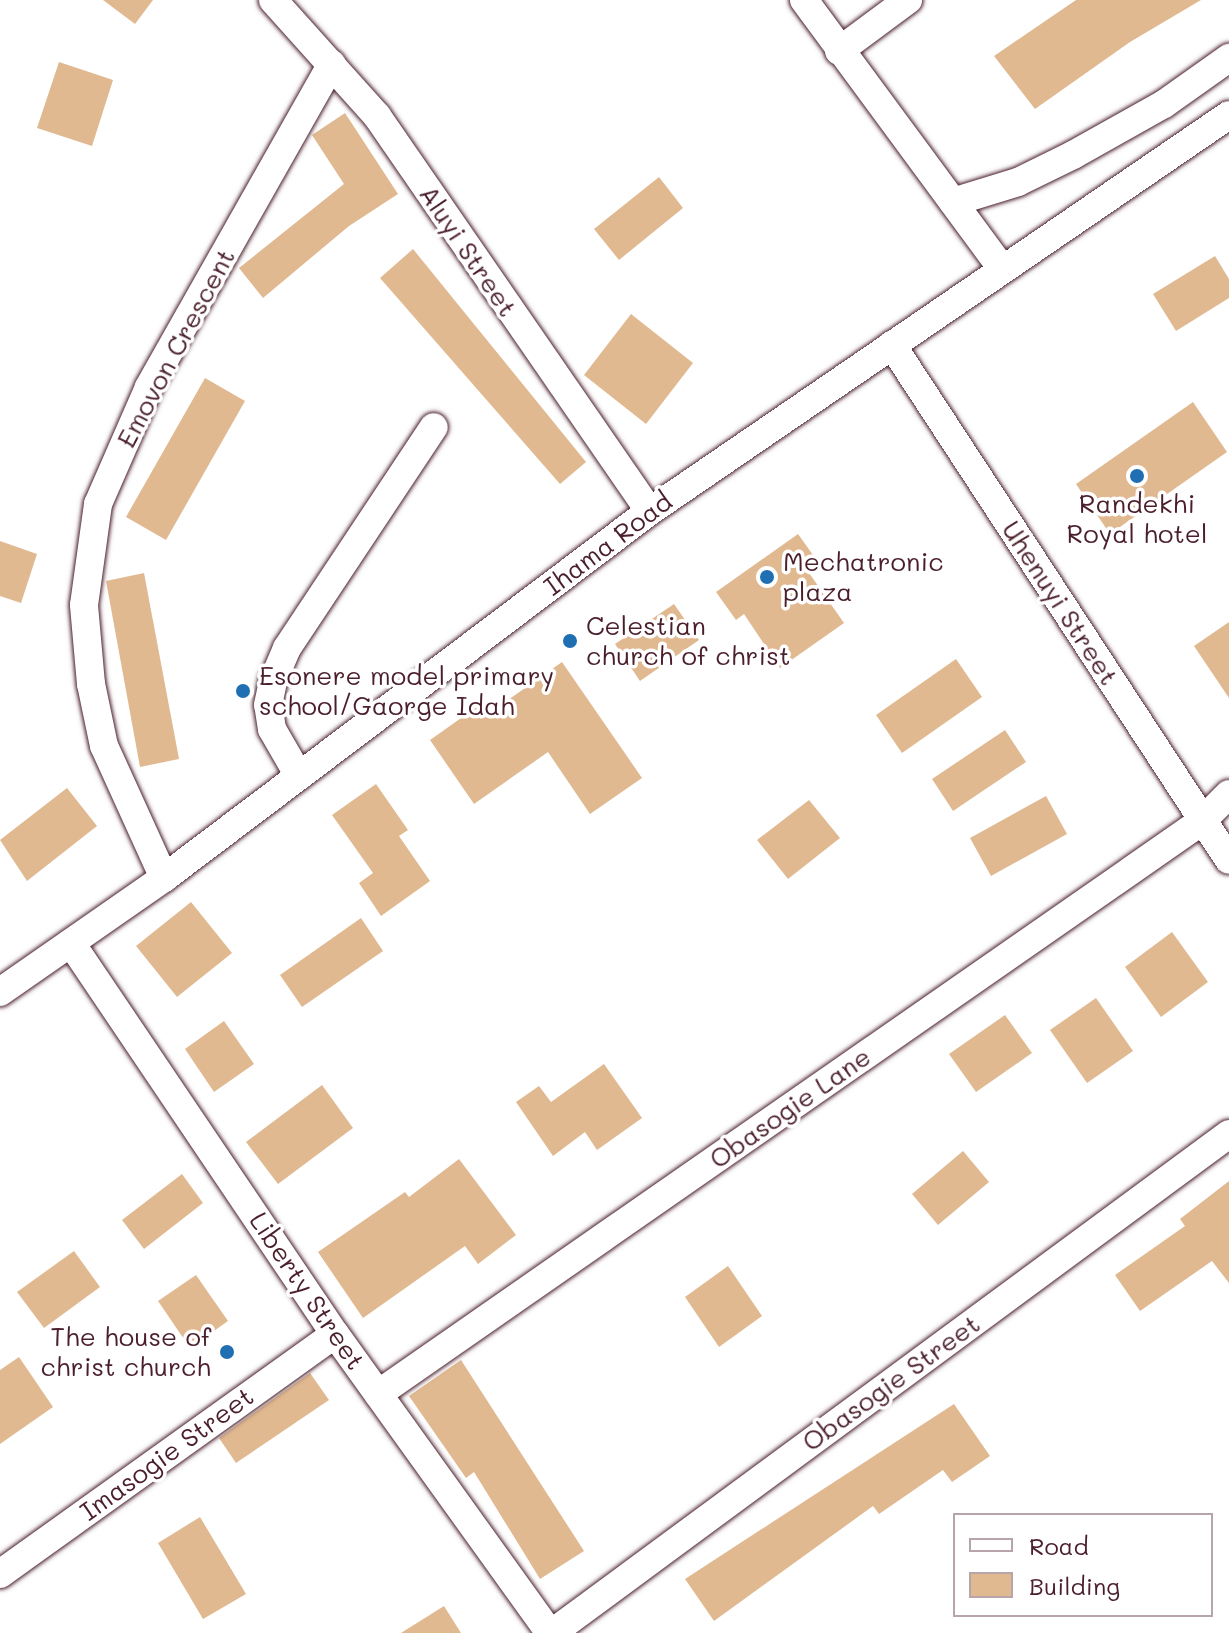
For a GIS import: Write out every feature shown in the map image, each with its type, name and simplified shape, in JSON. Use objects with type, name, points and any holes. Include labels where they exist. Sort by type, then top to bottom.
[{"type":"street","name":"Aluyi Street","points":[[273,0],[377,116],[650,511]]},
{"type":"street","points":[[804,0],[1002,269]]},
{"type":"street","points":[[839,51],[908,0]]},
{"type":"street","points":[[953,202],[1018,182],[1073,155],[1164,104],[1229,58]]},
{"type":"street","name":"Emovon Crescent","points":[[164,878],[104,746],[91,684],[84,605],[98,504],[149,387],[332,64]]},
{"type":"street","name":"Ihama Road","points":[[0,992],[164,878],[650,511],[1229,115]]},
{"type":"street","name":"Uhenuyi Street","points":[[892,345],[1228,858]]},
{"type":"street","points":[[299,776],[272,729],[268,705],[273,681],[287,648],[434,427]]},
{"type":"street","name":"Obasogie Lane","points":[[378,1394],[1202,821],[1229,794]]},
{"type":"street","name":"Liberty Street","points":[[71,943],[335,1334],[551,1633]]},
{"type":"street","name":"Obasogie Street","points":[[551,1633],[1229,1134]]},
{"type":"street","name":"Imasogie Street","points":[[0,1574],[335,1334]]},
{"type":"building","points":[[103,0],[153,0],[135,24]]},
{"type":"building","points":[[1076,0],[1201,0],[1130,42],[1035,109],[994,56]]},
{"type":"building","points":[[59,62],[113,80],[92,146],[37,128]]},
{"type":"building","points":[[345,113],[398,194],[349,226],[263,298],[239,268],[344,184],[312,135]]},
{"type":"building","points":[[659,177],[683,208],[619,260],[594,229]]},
{"type":"building","points":[[413,249],[586,462],[560,484],[380,278]]},
{"type":"building","points":[[1215,256],[1229,279],[1229,298],[1176,331],[1153,294]]},
{"type":"building","points":[[631,314],[693,363],[646,424],[584,375]]},
{"type":"building","points":[[205,378],[245,401],[166,540],[126,517]]},
{"type":"building","points":[[1193,402],[1227,452],[1110,534],[1076,484]]},
{"type":"building","points":[[798,534],[818,562],[807,570],[844,623],[780,668],[744,614],[736,620],[716,592]]},
{"type":"building","points":[[0,541],[37,554],[21,603],[0,596]]},
{"type":"building","points":[[144,573],[179,759],[140,767],[106,581]]},
{"type":"building","points":[[674,604],[699,640],[640,681],[615,644]]},
{"type":"building","points":[[1229,622],[1229,698],[1194,646]]},
{"type":"building","points":[[956,659],[982,697],[902,753],[876,715]]},
{"type":"building","points":[[562,662],[642,778],[590,814],[548,752],[474,804],[430,740],[481,704],[488,714]]},
{"type":"building","points":[[1005,730],[1026,762],[953,811],[932,779]]},
{"type":"building","points":[[376,784],[408,830],[399,836],[430,881],[381,916],[359,883],[373,873],[332,815]]},
{"type":"building","points":[[67,788],[97,826],[27,881],[0,840]]},
{"type":"building","points":[[1046,796],[1067,834],[991,876],[970,838]]},
{"type":"building","points":[[809,800],[840,838],[788,879],[757,840]]},
{"type":"building","points":[[191,902],[232,953],[177,997],[136,946]]},
{"type":"building","points":[[361,918],[383,951],[302,1007],[280,975]]},
{"type":"building","points":[[1172,932],[1208,982],[1161,1017],[1125,967]]},
{"type":"building","points":[[1096,998],[1133,1051],[1087,1083],[1050,1030]]},
{"type":"building","points":[[1005,1015],[1032,1053],[976,1092],[949,1054]]},
{"type":"building","points":[[224,1021],[254,1064],[214,1092],[185,1049]]},
{"type":"building","points":[[604,1064],[642,1118],[597,1150],[585,1132],[553,1156],[516,1102],[539,1086],[551,1102]]},
{"type":"building","points":[[322,1085],[353,1128],[278,1184],[246,1142]]},
{"type":"building","points":[[963,1151],[989,1182],[938,1225],[912,1194]]},
{"type":"building","points":[[459,1159],[516,1235],[478,1264],[465,1246],[363,1318],[318,1252],[405,1192],[409,1197]]},
{"type":"building","points":[[182,1174],[203,1203],[144,1249],[122,1220]]},
{"type":"building","points":[[1229,1181],[1229,1283],[1212,1261],[1140,1311],[1115,1275],[1185,1226],[1180,1219]]},
{"type":"building","points":[[74,1251],[100,1287],[44,1328],[17,1292]]},
{"type":"building","points":[[728,1266],[762,1316],[719,1347],[685,1297]]},
{"type":"building","points":[[196,1275],[228,1321],[190,1348],[158,1301]]},
{"type":"building","points":[[19,1357],[53,1407],[0,1444],[0,1370]]},
{"type":"building","points":[[461,1360],[584,1551],[540,1579],[474,1472],[466,1478],[409,1396]]},
{"type":"building","points":[[310,1373],[329,1400],[236,1463],[219,1438]]},
{"type":"building","points":[[954,1404],[990,1456],[952,1482],[943,1470],[879,1514],[873,1506],[714,1621],[685,1579]]},
{"type":"building","points":[[200,1517],[246,1594],[203,1619],[158,1543]]},
{"type":"building","points":[[444,1606],[461,1633],[401,1633]]},
{"type":"place","name":"Randekhi Royal hotel","points":[[1137,476]]},
{"type":"place","name":"Mechatronic plaza","points":[[767,577]]},
{"type":"place","name":"Celestian church of christ","points":[[570,641]]},
{"type":"place","name":"Esonere model primary school/Gaorge Idah","points":[[243,691]]},
{"type":"place","name":"The house of christ church","points":[[227,1352]]}]
